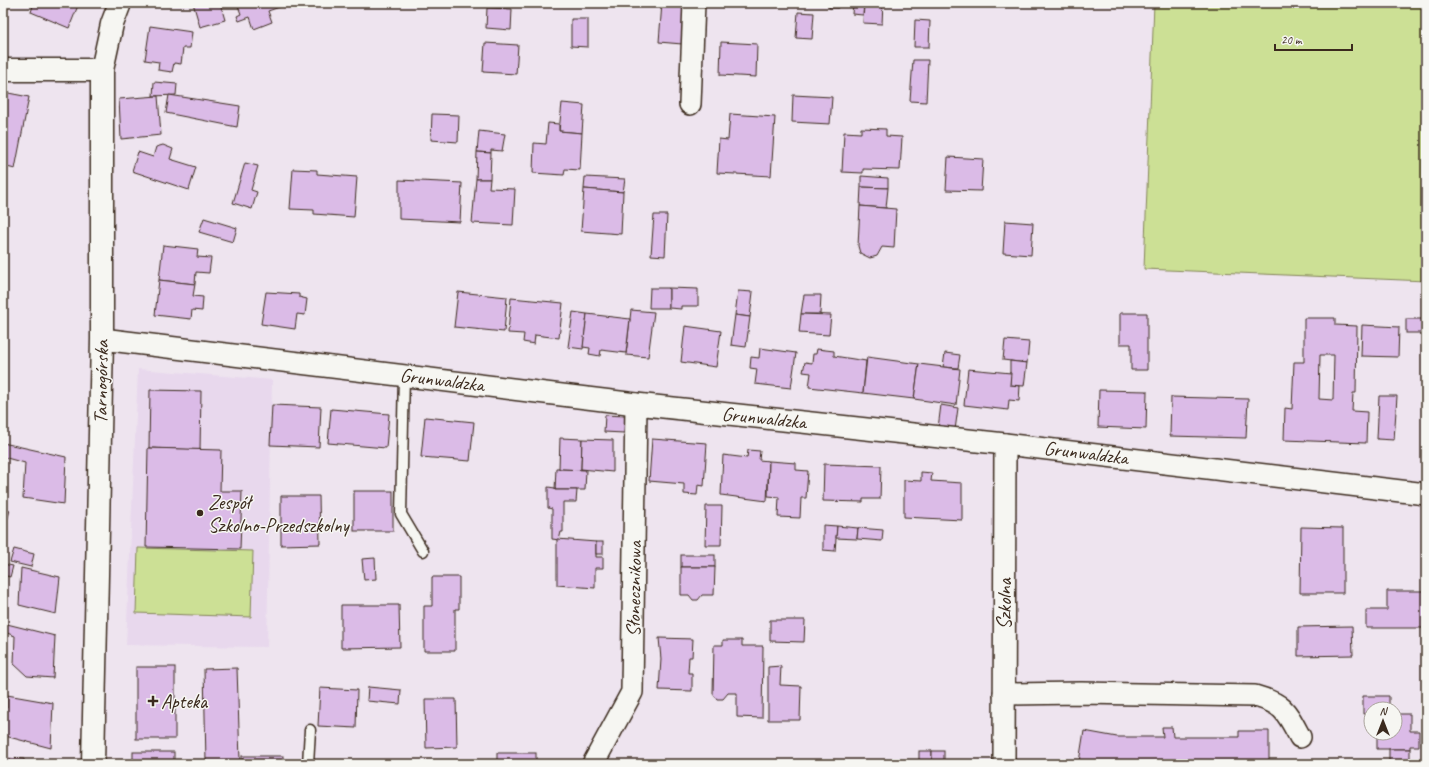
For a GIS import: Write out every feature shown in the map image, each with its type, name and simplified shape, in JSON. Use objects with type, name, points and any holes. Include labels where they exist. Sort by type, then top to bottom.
[{"type":"street","name":"Tarnogórska","points":[[93,764],[102,339],[102,70],[112,24],[120,3]]},
{"type":"street","points":[[690,104],[694,3]]},
{"type":"street","points":[[3,70],[102,70]]},
{"type":"street","name":"Grunwaldzka","points":[[102,339],[636,404],[1005,444],[1426,494]]},
{"type":"street","name":"Słonecznikowa","points":[[593,764],[632,692],[636,404]]},
{"type":"street","name":"Szkolna","points":[[1004,764],[1005,444]]},
{"type":"street","points":[[1004,694],[1081,693],[1255,696],[1269,700],[1286,711],[1300,737]]},
{"type":"lane","points":[[404,375],[401,514],[423,552]]},
{"type":"lane","points":[[308,764],[310,730]]},
{"type":"shaded area","name":"Zespół Szkolno-Przedszkolny","points":[[138,369],[272,380],[267,647],[126,645]]},
{"type":"green space","points":[[1154,3],[1426,3],[1426,281],[1144,269]]},
{"type":"green space","points":[[138,548],[253,551],[251,617],[136,613]]},
{"type":"building","points":[[34,3],[79,3],[69,28],[31,12]]},
{"type":"building","points":[[193,3],[220,3],[225,20],[200,27]]},
{"type":"building","points":[[237,3],[291,3],[268,11],[272,22],[254,29],[250,17],[239,21],[237,16],[241,14]]},
{"type":"building","points":[[662,3],[685,3],[682,44],[659,42]]},
{"type":"building","points":[[829,3],[839,3],[838,8],[829,8]]},
{"type":"building","points":[[853,3],[864,3],[863,15],[852,14]]},
{"type":"building","points":[[864,3],[883,3],[882,24],[863,23]]},
{"type":"building","points":[[487,8],[512,9],[511,30],[486,28]]},
{"type":"building","points":[[798,12],[814,13],[812,39],[796,38]]},
{"type":"building","points":[[571,19],[588,19],[588,47],[571,46]]},
{"type":"building","points":[[915,20],[930,21],[929,47],[914,47]]},
{"type":"building","points":[[150,26],[192,32],[190,48],[183,48],[181,64],[174,63],[172,72],[158,70],[159,62],[145,60]]},
{"type":"building","points":[[721,42],[757,44],[756,77],[720,75]]},
{"type":"building","points":[[485,43],[518,45],[516,74],[483,72]]},
{"type":"building","points":[[913,60],[928,60],[926,102],[910,101]]},
{"type":"building","points":[[154,82],[177,84],[176,95],[153,96]]},
{"type":"building","points":[[3,92],[29,97],[15,169],[3,166]]},
{"type":"building","points":[[169,95],[240,106],[237,127],[166,113]]},
{"type":"building","points":[[793,95],[832,97],[830,124],[792,122]]},
{"type":"building","points":[[158,96],[161,135],[121,139],[119,99]]},
{"type":"building","points":[[562,103],[584,105],[582,133],[559,131]]},
{"type":"building","points":[[432,114],[459,115],[458,142],[431,140]]},
{"type":"building","points":[[730,114],[775,117],[771,176],[717,173],[719,139],[728,140]]},
{"type":"building","points":[[548,123],[559,124],[559,131],[582,133],[580,170],[565,169],[564,175],[533,173],[534,143],[546,144]]},
{"type":"building","points":[[861,128],[886,129],[886,136],[902,137],[900,170],[863,169],[863,173],[842,172],[844,132],[861,133]]},
{"type":"building","points":[[479,131],[505,134],[502,151],[491,150],[491,153],[477,152]]},
{"type":"building","points":[[163,145],[173,149],[170,159],[196,167],[189,190],[132,171],[138,152],[153,157],[156,147]]},
{"type":"building","points":[[477,152],[491,153],[490,179],[476,179]]},
{"type":"building","points":[[948,157],[983,159],[981,191],[946,190]]},
{"type":"building","points":[[245,163],[258,166],[251,190],[257,192],[252,209],[233,203]]},
{"type":"building","points":[[293,169],[317,170],[317,174],[357,177],[354,217],[314,214],[314,210],[290,209]]},
{"type":"building","points":[[861,176],[888,178],[888,188],[861,187]]},
{"type":"building","points":[[585,177],[625,179],[623,192],[584,189]]},
{"type":"building","points":[[476,179],[490,179],[489,188],[515,189],[513,225],[472,223]]},
{"type":"building","points":[[399,180],[462,183],[460,222],[399,219]]},
{"type":"building","points":[[861,187],[888,188],[886,208],[860,206]]},
{"type":"building","points":[[584,189],[623,192],[621,234],[581,231]]},
{"type":"building","points":[[860,206],[896,209],[894,248],[882,247],[877,256],[870,258],[860,253],[858,246]]},
{"type":"building","points":[[654,215],[667,215],[665,256],[651,255]]},
{"type":"building","points":[[204,218],[237,228],[233,242],[199,232]]},
{"type":"building","points":[[1005,221],[1033,223],[1031,255],[1003,253]]},
{"type":"building","points":[[163,245],[198,249],[197,257],[211,258],[209,273],[196,272],[195,284],[159,280]]},
{"type":"building","points":[[159,280],[195,284],[193,296],[203,297],[202,311],[192,310],[191,319],[155,315]]},
{"type":"building","points":[[650,288],[669,288],[669,308],[649,308]]},
{"type":"building","points":[[669,288],[698,289],[698,306],[681,306],[681,309],[669,308]]},
{"type":"building","points":[[738,291],[753,292],[750,317],[735,315]]},
{"type":"building","points":[[266,292],[299,294],[299,297],[307,299],[305,315],[297,314],[295,329],[261,324]]},
{"type":"building","points":[[458,292],[507,297],[504,332],[454,327]]},
{"type":"building","points":[[804,295],[821,295],[820,314],[801,314]]},
{"type":"building","points":[[511,298],[563,303],[559,338],[535,335],[534,344],[523,342],[524,334],[508,333]]},
{"type":"building","points":[[631,310],[654,312],[648,357],[626,355]]},
{"type":"building","points":[[573,312],[587,314],[583,349],[568,347]]},
{"type":"building","points":[[1120,313],[1147,313],[1147,370],[1131,370],[1131,344],[1120,344]]},
{"type":"building","points":[[587,314],[630,319],[626,353],[601,350],[600,356],[589,354],[590,348],[583,347]]},
{"type":"building","points":[[801,314],[831,315],[829,335],[799,333]]},
{"type":"building","points":[[735,315],[750,317],[746,347],[731,345]]},
{"type":"building","points":[[1304,318],[1335,318],[1335,325],[1357,326],[1356,393],[1353,393],[1352,411],[1367,412],[1366,443],[1284,440],[1285,408],[1292,409],[1294,362],[1304,362]],"holes":[[[1320,355],[1334,355],[1333,400],[1319,399]]]},
{"type":"building","points":[[1406,319],[1426,319],[1426,333],[1406,333]]},
{"type":"building","points":[[1362,325],[1399,327],[1398,357],[1361,356]]},
{"type":"building","points":[[685,326],[721,331],[716,367],[681,362]]},
{"type":"building","points":[[1005,340],[1029,342],[1027,363],[1003,360]]},
{"type":"building","points":[[760,348],[796,353],[791,388],[755,384],[757,369],[750,368],[751,357],[759,358]]},
{"type":"building","points":[[817,349],[834,351],[834,356],[866,361],[863,393],[809,387],[811,373],[803,372],[805,362],[812,363],[813,354],[816,354]]},
{"type":"building","points":[[945,353],[960,355],[958,368],[943,367]]},
{"type":"building","points":[[867,357],[919,364],[914,399],[863,393]]},
{"type":"building","points":[[1010,361],[1027,363],[1024,386],[1010,385]]},
{"type":"building","points":[[919,364],[960,369],[956,405],[914,399]]},
{"type":"building","points":[[968,369],[1011,373],[1010,385],[1020,386],[1019,401],[1009,400],[1008,410],[964,405]]},
{"type":"building","points":[[150,390],[201,391],[200,450],[149,448]]},
{"type":"building","points":[[1099,390],[1147,391],[1146,429],[1098,427]]},
{"type":"building","points":[[1379,396],[1397,396],[1394,440],[1377,439]]},
{"type":"building","points":[[1171,397],[1248,399],[1246,438],[1170,436]]},
{"type":"building","points":[[272,405],[321,407],[319,447],[270,445]]},
{"type":"building","points":[[941,405],[958,408],[955,430],[938,428]]},
{"type":"building","points":[[331,409],[389,414],[386,448],[328,443]]},
{"type":"building","points":[[605,415],[625,416],[624,433],[604,432]]},
{"type":"building","points":[[425,417],[474,422],[470,461],[421,457]]},
{"type":"building","points":[[560,438],[582,439],[581,469],[586,470],[559,469]]},
{"type":"building","points":[[582,439],[613,440],[613,472],[581,469]]},
{"type":"building","points":[[652,439],[707,443],[704,486],[698,485],[697,495],[684,494],[684,484],[649,481]]},
{"type":"building","points":[[3,443],[66,457],[64,504],[23,498],[25,463],[3,457]]},
{"type":"building","points":[[148,448],[221,450],[220,491],[242,491],[240,549],[146,547]]},
{"type":"building","points":[[748,450],[760,451],[759,460],[769,461],[767,501],[721,495],[723,455],[747,458]]},
{"type":"building","points":[[769,461],[796,463],[796,470],[808,471],[806,498],[801,498],[800,518],[778,517],[779,497],[768,496]]},
{"type":"building","points":[[824,464],[881,466],[880,499],[863,499],[863,502],[823,501]]},
{"type":"building","points":[[556,468],[586,470],[585,490],[555,490]]},
{"type":"building","points":[[921,472],[932,473],[931,481],[962,483],[962,520],[904,517],[904,480],[921,481]]},
{"type":"building","points":[[548,487],[555,488],[555,490],[577,490],[576,502],[563,502],[563,532],[561,532],[559,540],[552,539],[552,509],[548,508]]},
{"type":"building","points":[[354,491],[393,491],[393,531],[354,531]]},
{"type":"building","points":[[281,496],[319,496],[320,544],[281,545]]},
{"type":"building","points":[[706,506],[722,506],[721,545],[705,545]]},
{"type":"building","points":[[3,508],[10,510],[3,535]]},
{"type":"building","points":[[823,525],[837,526],[835,551],[823,550]]},
{"type":"building","points":[[837,526],[858,528],[857,539],[836,538]]},
{"type":"building","points":[[1301,527],[1343,528],[1343,593],[1300,593]]},
{"type":"building","points":[[858,528],[883,530],[882,541],[857,539]]},
{"type":"building","points":[[557,539],[596,542],[596,557],[603,557],[603,568],[595,568],[595,588],[557,585]]},
{"type":"building","points":[[596,542],[603,542],[603,554],[596,554]]},
{"type":"building","points":[[14,549],[34,554],[31,567],[10,562]]},
{"type":"building","points":[[681,555],[715,555],[715,567],[681,567]]},
{"type":"building","points":[[375,558],[376,579],[364,580],[362,559]]},
{"type":"building","points":[[3,564],[13,566],[10,577],[3,575]]},
{"type":"building","points":[[681,567],[715,567],[714,595],[702,595],[698,600],[693,600],[689,595],[681,595]]},
{"type":"building","points":[[21,568],[60,577],[56,614],[19,605]]},
{"type":"building","points":[[432,577],[459,577],[459,609],[455,609],[455,651],[424,651],[424,606],[432,606]]},
{"type":"building","points":[[1387,591],[1426,591],[1426,628],[1366,628],[1366,610],[1387,610]]},
{"type":"building","points":[[341,605],[399,605],[400,647],[341,648]]},
{"type":"building","points":[[770,620],[805,620],[804,642],[770,641]]},
{"type":"building","points":[[3,623],[55,636],[53,678],[27,676],[14,664],[15,636],[7,633],[5,637],[3,637]]},
{"type":"building","points":[[1352,626],[1353,655],[1298,656],[1298,627]]},
{"type":"building","points":[[659,638],[693,639],[692,657],[689,657],[688,673],[692,673],[692,691],[659,690],[661,659]]},
{"type":"building","points":[[723,640],[742,640],[742,646],[763,646],[762,718],[737,717],[737,693],[728,693],[723,699],[717,699],[713,694],[714,645],[723,645]]},
{"type":"building","points":[[781,666],[780,685],[801,686],[800,720],[768,720],[768,667]]},
{"type":"building","points":[[136,667],[175,667],[175,739],[136,739]]},
{"type":"building","points":[[237,668],[240,761],[206,762],[204,669]]},
{"type":"building","points":[[368,687],[401,690],[400,704],[367,701]]},
{"type":"building","points":[[320,688],[357,690],[356,728],[318,726]]},
{"type":"building","points":[[7,695],[53,703],[51,748],[5,736],[5,727],[3,726],[3,708],[7,708]]},
{"type":"building","points":[[1363,696],[1389,696],[1389,701],[1363,701]]},
{"type":"building","points":[[425,699],[456,699],[457,747],[426,748]]},
{"type":"building","points":[[1403,714],[1410,714],[1410,731],[1419,731],[1419,746],[1410,746],[1410,749],[1377,749],[1377,741],[1403,741]]},
{"type":"building","points":[[1162,727],[1172,727],[1173,737],[1239,737],[1239,731],[1269,731],[1269,764],[1087,764],[1079,762],[1084,731],[1117,737],[1163,737]]},
{"type":"building","points":[[1389,749],[1410,749],[1410,764],[1389,764]]},
{"type":"building","points":[[919,751],[932,751],[932,764],[919,764]]},
{"type":"building","points":[[932,751],[944,751],[944,764],[932,764]]},
{"type":"building","points":[[133,752],[174,752],[174,764],[133,764]]},
{"type":"building","points":[[497,753],[536,753],[536,764],[497,764]]},
{"type":"building","points":[[242,756],[283,756],[283,764],[242,764]]},
{"type":"building","points":[[3,758],[24,759],[24,764],[3,764]]},
{"type":"place","name":"Zespół Szkolno-Przedszkolny","points":[[200,513]]},
{"type":"place","name":"Apteka","points":[[153,701]]}]
